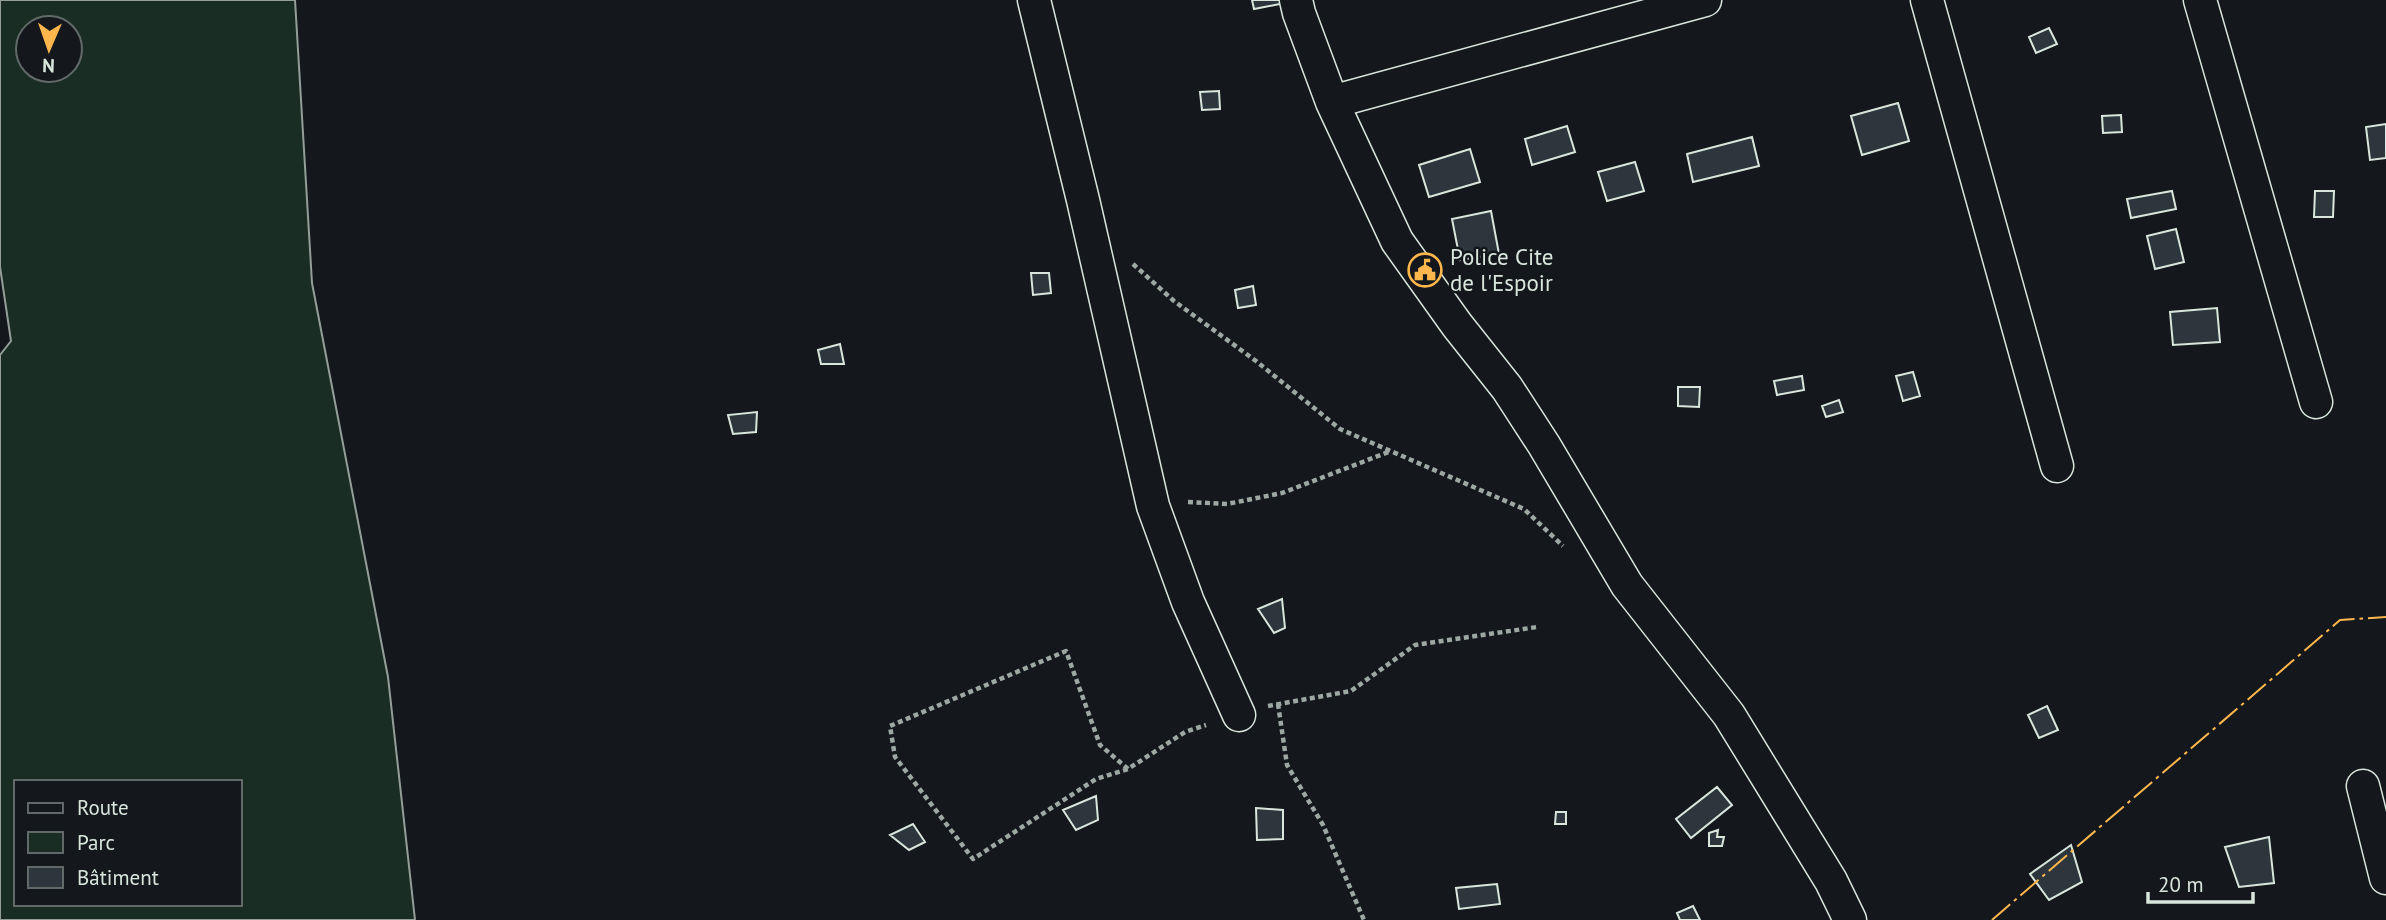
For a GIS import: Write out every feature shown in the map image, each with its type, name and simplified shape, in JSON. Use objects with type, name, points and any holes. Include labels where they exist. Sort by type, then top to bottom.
[{"type":"street","points":[[1034,0],[1153,506],[1188,602],[1239,715]]},
{"type":"street","points":[[1296,0],[1332,102],[1397,241],[1457,325],[1507,388],[1628,585],[1728,715],[1831,881],[1850,920]]},
{"type":"street","points":[[1927,0],[2057,466]]},
{"type":"street","points":[[2200,0],[2316,402]]},
{"type":"street","points":[[1332,102],[1685,2]]},
{"type":"street","points":[[2363,786],[2386,878]]},
{"type":"path","points":[[1132,264],[1174,301],[1256,361],[1339,429],[1524,509],[1568,552]]},
{"type":"path","points":[[1153,506],[1171,501],[1227,504],[1282,493],[1392,451]]},
{"type":"path","points":[[1128,769],[1100,745],[1066,651],[890,726],[895,757],[973,859],[1096,779],[1128,769],[1185,732],[1278,704],[1351,691],[1415,645],[1537,627]]},
{"type":"path","points":[[1278,704],[1287,765],[1323,825],[1364,920]]},
{"type":"green space","points":[[0,0],[295,0],[312,283],[388,677],[415,920],[0,920],[0,355],[11,341],[0,267]]},
{"type":"building","points":[[1252,0],[1280,0],[1280,4],[1254,9]]},
{"type":"building","points":[[2049,28],[2057,44],[2036,53],[2029,37]]},
{"type":"building","points":[[1219,91],[1220,109],[1202,110],[1200,92]]},
{"type":"building","points":[[1898,103],[1909,141],[1862,155],[1851,116]]},
{"type":"building","points":[[2121,115],[2122,132],[2103,133],[2102,116]]},
{"type":"building","points":[[2386,124],[2386,158],[2370,160],[2366,127]]},
{"type":"building","points":[[1567,126],[1575,152],[1532,165],[1525,139]]},
{"type":"building","points":[[1752,137],[1759,166],[1693,182],[1687,154]]},
{"type":"building","points":[[1470,149],[1480,182],[1429,197],[1419,165]]},
{"type":"building","points":[[1635,162],[1644,191],[1607,201],[1598,172]]},
{"type":"building","points":[[2172,191],[2176,209],[2131,218],[2127,199]]},
{"type":"building","points":[[2315,191],[2334,191],[2333,217],[2314,217]]},
{"type":"building","points":[[1491,211],[1499,254],[1460,260],[1452,219]]},
{"type":"building","points":[[2176,229],[2184,262],[2155,269],[2147,236]]},
{"type":"building","points":[[1031,273],[1049,273],[1051,293],[1033,295]]},
{"type":"building","points":[[1253,286],[1256,305],[1238,308],[1235,290]]},
{"type":"building","points":[[2217,308],[2220,342],[2173,345],[2170,312]]},
{"type":"building","points":[[840,344],[844,364],[821,364],[818,350]]},
{"type":"building","points":[[1913,372],[1920,396],[1903,401],[1896,376]]},
{"type":"building","points":[[1802,376],[1804,390],[1777,395],[1774,381]]},
{"type":"building","points":[[1678,387],[1700,387],[1699,407],[1678,406]]},
{"type":"building","points":[[1839,400],[1843,412],[1826,417],[1822,406]]},
{"type":"building","points":[[757,412],[756,432],[733,434],[728,415]]},
{"type":"building","points":[[1282,599],[1285,628],[1274,633],[1258,609]]},
{"type":"building","points":[[2047,706],[2058,730],[2039,738],[2028,715]]},
{"type":"building","points":[[1717,787],[1732,805],[1691,838],[1676,819]]},
{"type":"building","points":[[1096,796],[1098,820],[1076,830],[1063,810]]},
{"type":"building","points":[[1256,808],[1283,810],[1283,839],[1257,840]]},
{"type":"building","points":[[1556,812],[1566,812],[1566,824],[1555,824]]},
{"type":"building","points":[[913,824],[925,842],[909,850],[890,835]]},
{"type":"building","points":[[1718,830],[1717,837],[1724,837],[1722,846],[1709,846],[1709,833]]},
{"type":"building","points":[[2269,837],[2274,883],[2239,887],[2225,847]]},
{"type":"building","points":[[2071,845],[2082,882],[2049,900],[2030,874]]},
{"type":"building","points":[[1497,884],[1500,904],[1459,909],[1456,888]]},
{"type":"building","points":[[1693,906],[1700,920],[1680,920],[1677,913]]},
{"type":"power","points":[[1992,920],[2340,620],[2386,617]]},
{"type":"place","name":"Police Cite de l'Espoir","points":[[1425,270]]}]
